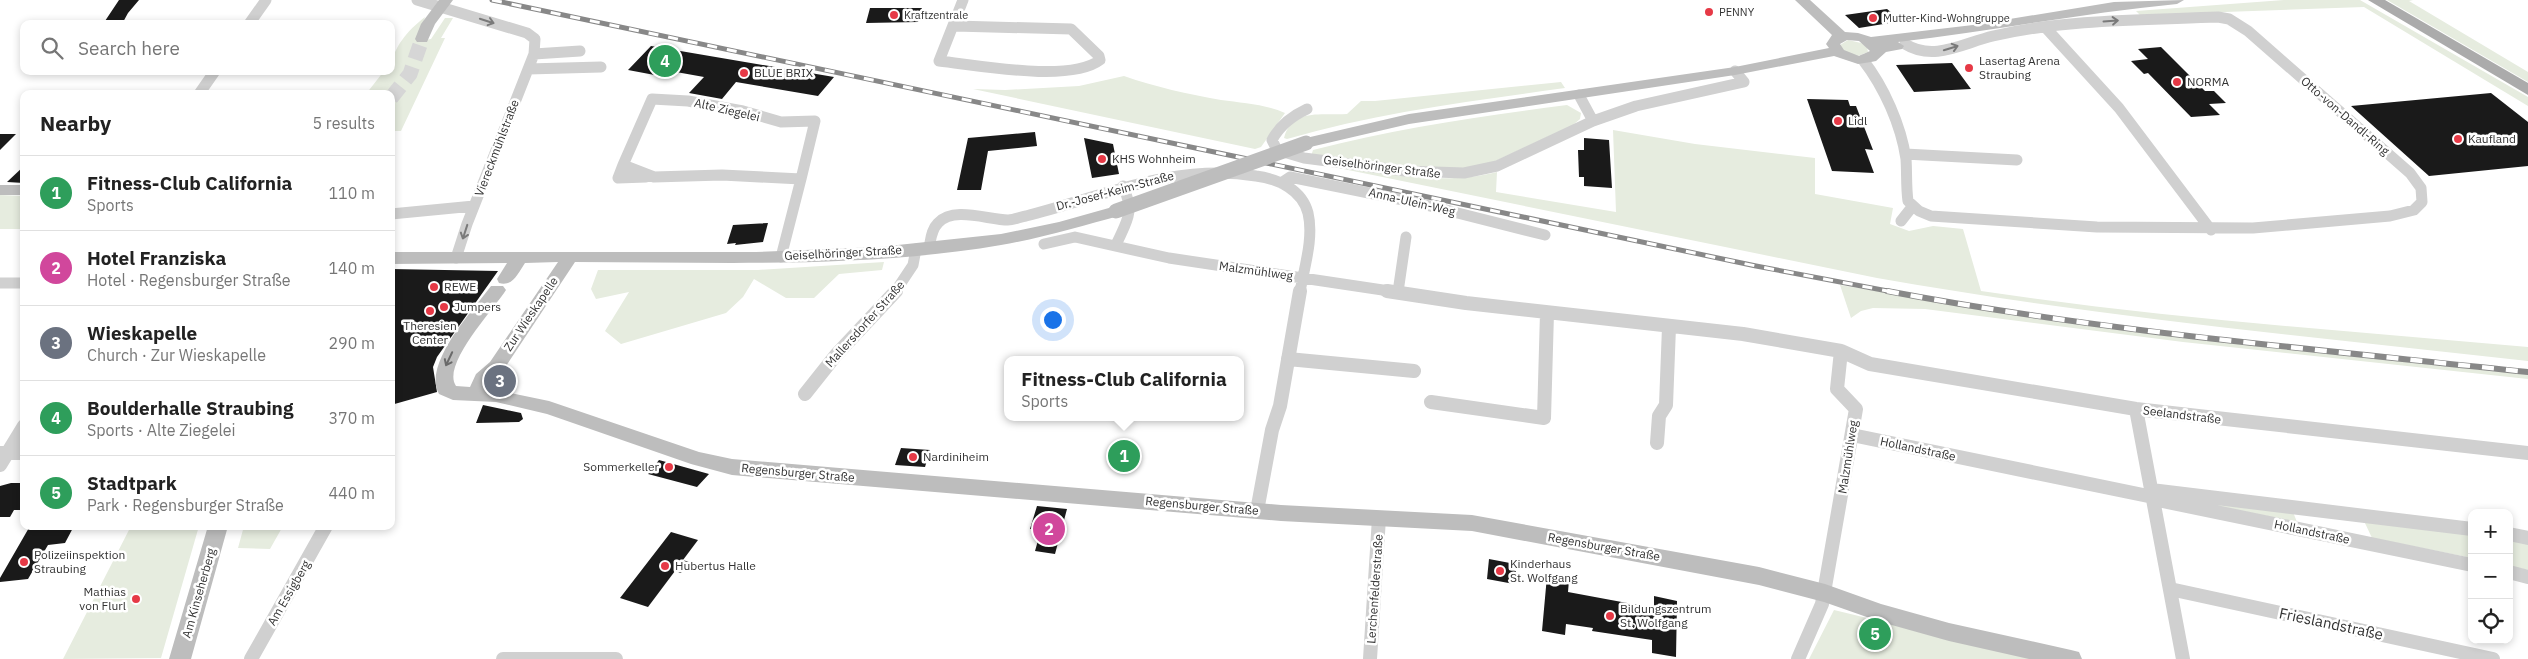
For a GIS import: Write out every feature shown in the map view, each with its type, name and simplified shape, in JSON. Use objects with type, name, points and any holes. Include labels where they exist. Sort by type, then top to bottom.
[{"type":"main road","points":[[1802,0],[1841,36],[1852,36],[1873,47],[1882,48],[1905,44],[1973,29]]},
{"type":"main road","points":[[1873,47],[2114,6],[2177,0]]},
{"type":"main road","points":[[2375,0],[2528,90]]},
{"type":"main road","points":[[2383,0],[2436,36]]},
{"type":"main road","points":[[422,39],[428,24],[443,3]]},
{"type":"main road","points":[[1841,36],[1833,44],[1836,51],[1848,58],[1863,60],[1871,58],[1873,47]]},
{"type":"main road","name":"Geiselhöringer Straße","points":[[395,258],[781,257],[922,248],[1033,234],[1116,211],[1306,144],[1410,119],[1735,71],[1836,51]]},
{"type":"main road","points":[[0,190],[20,190]]},
{"type":"main road","name":"Regensburger Straße","points":[[520,257],[453,351],[446,364],[443,383],[445,389],[453,393],[496,395],[549,408],[698,459],[732,467],[1257,511],[1472,523],[1700,564],[1825,593],[1922,625],[2071,659]]},
{"type":"main road","name":"Zur Wieskapelle","points":[[476,393],[482,379],[496,367],[570,257]]},
{"type":"main road","name":"Am Kinseherberg","points":[[180,659],[217,530]]},
{"type":"street","points":[[253,20],[266,0]]},
{"type":"street","points":[[417,0],[443,3]]},
{"type":"street","points":[[955,26],[1071,29],[1075,30],[1099,56],[1100,60],[1092,66],[1042,72],[940,61],[955,26],[963,0]]},
{"type":"street","name":"Viereckmühlstraße","points":[[443,3],[527,33],[535,39],[534,54],[474,206],[456,258]]},
{"type":"street","name":"Otto-von-Dandl-Ring","points":[[1905,44],[1921,52],[1935,53],[1986,37],[2045,27],[2138,19],[2218,17],[2229,19],[2248,31],[2410,173],[2419,183],[2423,194],[2423,201],[2418,207],[2406,213],[2313,225],[2211,230],[2127,229],[1941,218],[1918,211],[1912,206]]},
{"type":"street","points":[[2045,27],[2119,108],[2211,230]]},
{"type":"street","points":[[534,54],[580,51]]},
{"type":"street","points":[[1863,60],[1873,74],[1905,154],[1907,196],[1912,206],[1901,222]]},
{"type":"street","points":[[528,69],[602,67]]},
{"type":"street","name":"Geiselhöringer Straße","points":[[1307,109],[1293,115],[1276,132],[1272,140],[1277,150],[1304,158],[1427,174],[1464,173],[1497,166],[1593,121],[1636,106],[1744,82],[1735,71]]},
{"type":"street","points":[[202,90],[212,75]]},
{"type":"street","points":[[1579,94],[1593,121]]},
{"type":"street","name":"Alte Ziegelei","points":[[781,257],[802,179],[814,120],[781,122],[743,111],[677,100],[652,99],[618,178],[722,175],[802,179]]},
{"type":"street","points":[[1905,154],[2017,160]]},
{"type":"street","name":"Dr.-Josef-Keim-Straße","points":[[922,248],[932,229],[942,219],[952,216],[964,215],[992,220],[1010,220],[1123,186],[1204,171],[1253,174],[1281,183],[1298,195],[1306,204],[1310,215],[1310,236],[1288,359],[1257,511]]},
{"type":"street","name":"Anna-Ulein-Weg","points":[[1281,183],[1290,176],[1321,182],[1402,199],[1545,235]]},
{"type":"street","points":[[1116,245],[1129,214],[1130,202],[1123,186]]},
{"type":"street","points":[[395,214],[474,206]]},
{"type":"street","name":"Malzmühlweg","points":[[1044,244],[1075,237],[1169,258],[1303,278],[1547,313],[1743,334],[1841,351],[1837,389],[1856,409],[1825,593],[1820,612],[1798,659]]},
{"type":"street","points":[[1398,292],[1406,237]]},
{"type":"street","name":"Mallersdorfer Straße","points":[[805,394],[836,355],[900,287],[922,248]]},
{"type":"street","points":[[0,283],[20,283]]},
{"type":"street","points":[[1431,402],[1544,418],[1547,313]]},
{"type":"street","points":[[1657,443],[1659,416],[1666,405],[1669,327]]},
{"type":"street","name":"Seelandstraße","points":[[1841,351],[1870,364],[2136,409],[2528,453]]},
{"type":"street","points":[[1288,359],[1414,371]]},
{"type":"street","points":[[2136,409],[2182,659]]},
{"type":"street","points":[[0,465],[4,453],[20,431]]},
{"type":"street","name":"Hollandstraße","points":[[1852,435],[2152,496],[2468,564]]},
{"type":"street","points":[[4,453],[20,453]]},
{"type":"street","name":"Hollandstraße","points":[[2152,496],[2468,529]]},
{"type":"street","name":"Lerchenfelderstraße","points":[[1370,659],[1379,518]]},
{"type":"street","name":"Am Essigberg","points":[[251,659],[324,530]]},
{"type":"street","points":[[2513,535],[2528,538]]},
{"type":"street","points":[[2513,573],[2528,576]]},
{"type":"street","name":"Frieslandstraße","points":[[2170,589],[2493,659]]},
{"type":"street","points":[[503,659],[616,659]]},
{"type":"shaded area","points":[[2284,0],[2360,0],[2528,97],[2528,106],[2364,7],[2140,15],[2136,11]]},
{"type":"shaded area","points":[[2387,0],[2413,0],[2409,1],[2528,72],[2528,82]]},
{"type":"shaded area","points":[[425,17],[418,41],[431,39],[445,18],[453,18],[441,38],[445,38],[401,131],[395,131],[395,90],[369,90],[381,75],[395,75],[395,53],[413,28]]},
{"type":"shaded area","points":[[1848,40],[1861,43],[1867,47],[1868,52],[1858,56],[1844,52],[1840,45]]},
{"type":"shaded area","points":[[1124,76],[1172,90],[1261,106],[1285,113],[1261,147],[1255,149],[973,89],[1005,90],[1079,86]]},
{"type":"shaded area","points":[[1561,82],[1565,88],[1390,114],[1287,139],[1284,138],[1288,128],[1301,117],[1319,114],[1347,114],[1361,101]]},
{"type":"shaded area","points":[[1567,105],[1581,113],[1580,119],[1573,125],[1489,164],[1438,170],[1311,156],[1313,150],[1376,135],[1471,118]]},
{"type":"shaded area","points":[[1613,130],[1695,144],[1815,158],[1815,194],[1893,208],[1890,224],[1909,231],[1933,226],[1963,229],[1981,291],[2049,301],[2185,316],[2528,347],[2528,361],[2120,315],[1877,278],[1304,161],[1426,178],[1474,176],[1497,172],[1496,192],[1616,212]]},
{"type":"shaded area","points":[[0,195],[20,196],[20,229],[0,229]]},
{"type":"shaded area","points":[[884,262],[882,270],[839,274],[814,298],[786,298],[754,279],[743,297],[726,313],[621,344],[605,331],[629,292],[596,299],[591,289],[598,270],[758,270]]},
{"type":"shaded area","points":[[1840,285],[2058,321],[2528,373],[2528,379],[2183,342],[1925,309],[1873,308],[1861,311],[1851,318]]},
{"type":"shaded area","points":[[2198,502],[2293,512],[2297,522]]},
{"type":"shaded area","points":[[2364,521],[2468,534],[2468,557],[2372,538]]},
{"type":"shaded area","points":[[129,530],[198,530],[161,658],[63,659]]},
{"type":"shaded area","points":[[243,530],[281,530],[270,549],[238,548]]},
{"type":"shaded area","points":[[2513,541],[2528,544],[2528,570],[2513,567]]},
{"type":"shaded area","points":[[1834,610],[2036,659],[1809,659]]},
{"type":"building","points":[[119,0],[139,0],[124,20],[106,20]]},
{"type":"building","name":"Kraftzentrale","points":[[870,8],[922,8],[918,22],[866,23]]},
{"type":"building","name":"Mutter-Kind-Wohngruppe","points":[[1887,9],[1902,21],[1859,28],[1845,15]]},
{"type":"building","name":"BLUE BRIX","points":[[651,46],[834,77],[818,96],[736,82],[722,99],[689,93],[704,77],[665,70],[660,76],[628,70]]},
{"type":"building","name":"NORMA","points":[[2161,47],[2205,91],[2214,91],[2226,103],[2209,104],[2220,115],[2191,117],[2148,73],[2144,74],[2131,61],[2148,59],[2138,49]]},
{"type":"building","points":[[1952,63],[1971,89],[1914,92],[1896,65]]},
{"type":"building","name":"Kaufland","points":[[2491,93],[2528,122],[2528,166],[2429,176],[2351,106]]},
{"type":"building","name":"Lidl","points":[[1807,99],[1848,100],[1850,106],[1856,106],[1873,150],[1865,149],[1874,173],[1832,171]]},
{"type":"building","points":[[1035,132],[1037,146],[988,151],[981,190],[957,190],[968,138]]},
{"type":"building","points":[[0,134],[16,134],[0,150]]},
{"type":"building","name":"KHS Wohnheim","points":[[1084,138],[1113,144],[1119,174],[1092,178]]},
{"type":"building","points":[[1584,138],[1609,140],[1612,188],[1584,186],[1584,177],[1579,177],[1578,150],[1584,150]]},
{"type":"building","points":[[20,170],[20,183],[7,182]]},
{"type":"building","points":[[768,223],[763,242],[727,244],[733,225]]},
{"type":"building","name":"Theresien Center","points":[[395,269],[498,271],[437,357],[433,367],[437,392],[395,404]]},
{"type":"building","points":[[483,405],[521,413],[523,419],[519,422],[476,423]]},
{"type":"building","name":"Nardiniheim","points":[[901,448],[930,450],[925,467],[895,465]]},
{"type":"building","name":"Sommerkeller","points":[[659,460],[709,474],[697,487],[648,474]]},
{"type":"building","points":[[20,483],[20,510],[14,510],[10,517],[0,517],[0,486]]},
{"type":"building","points":[[1037,506],[1067,509],[1055,554],[1035,551],[1041,530],[1030,529]]},
{"type":"building","name":"Polizeiinspektion Straubing","points":[[28,530],[72,530],[65,543],[48,545],[28,579],[0,582],[0,578]]},
{"type":"building","name":"Hubertus Halle","points":[[671,532],[698,540],[683,560],[689,562],[681,573],[675,571],[648,607],[620,598]]},
{"type":"building","name":"Kinderhaus St. Wolfgang","points":[[1489,559],[1510,563],[1509,570],[1516,571],[1514,584],[1487,579]]},
{"type":"building","name":"Bildungszentrum St. Wolfgang","points":[[1547,576],[1569,580],[1568,592],[1654,608],[1654,596],[1677,601],[1676,657],[1652,653],[1652,640],[1592,631],[1593,628],[1566,624],[1565,635],[1542,631]]},
{"type":"tunnel","points":[[395,93],[410,74],[422,39]]},
{"type":"railway","points":[[492,0],[1756,266],[1893,292]]},
{"type":"railway","points":[[1887,291],[1966,305],[2126,328],[2528,372]]},
{"type":"place","name":"PENNY","points":[[1709,12]]},
{"type":"place","name":"Kraftzentrale","points":[[894,15]]},
{"type":"place","name":"Mutter-Kind-Wohngruppe","points":[[1873,18]]},
{"type":"place","name":"Boulderhalle Straubing","points":[[665,61]]},
{"type":"place","name":"Lasertag Arena Straubing","points":[[1969,68]]},
{"type":"place","name":"BLUE BRIX","points":[[744,73]]},
{"type":"place","name":"NORMA","points":[[2177,82]]},
{"type":"place","name":"Lidl","points":[[1838,121]]},
{"type":"place","name":"Kaufland","points":[[2458,139]]},
{"type":"place","name":"KHS Wohnheim","points":[[1102,159]]},
{"type":"place","name":"REWE","points":[[434,287]]},
{"type":"place","name":"Jumpers","points":[[444,307]]},
{"type":"place","name":"Theresien Center","points":[[430,311]]},
{"type":"place","name":"Wieskapelle","points":[[500,381]]},
{"type":"place","name":"Fitness-Club California","points":[[1124,456]]},
{"type":"place","name":"Nardiniheim","points":[[913,457]]},
{"type":"place","name":"Sommerkeller","points":[[669,467]]},
{"type":"place","name":"Hotel Franziska","points":[[1049,529]]},
{"type":"place","name":"Polizeiinspektion Straubing","points":[[24,562]]},
{"type":"place","name":"Hubertus Halle","points":[[665,566]]},
{"type":"place","name":"Kinderhaus St. Wolfgang","points":[[1500,571]]},
{"type":"place","name":"Mathias von Flurl","points":[[136,599]]},
{"type":"place","name":"Bildungszentrum St. Wolfgang","points":[[1610,616]]},
{"type":"place","name":"Stadtpark","points":[[1875,634]]}]
